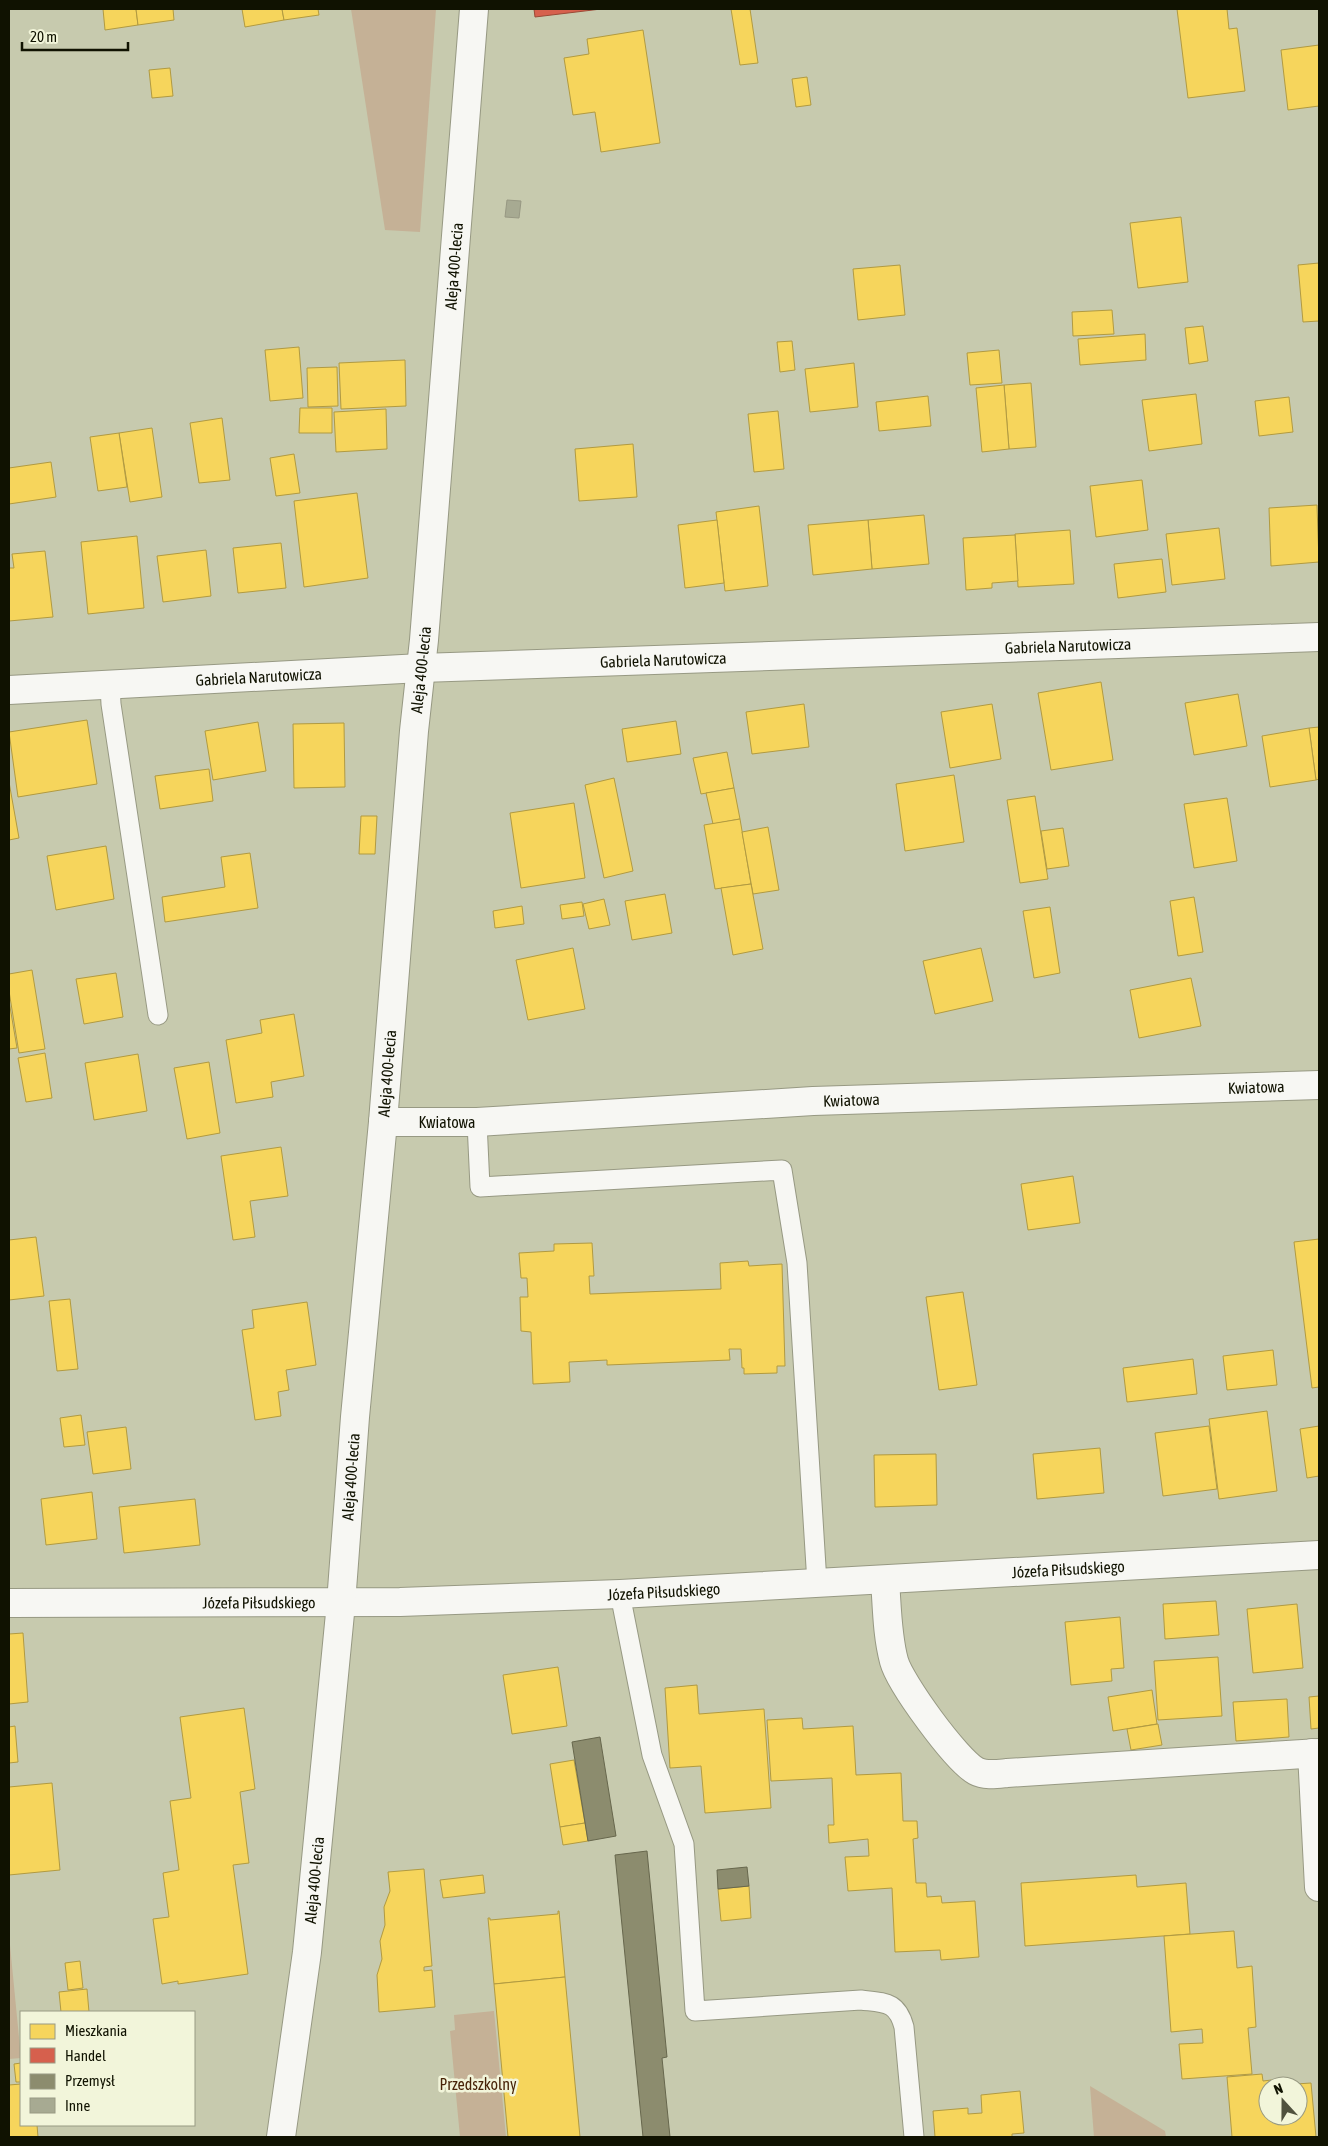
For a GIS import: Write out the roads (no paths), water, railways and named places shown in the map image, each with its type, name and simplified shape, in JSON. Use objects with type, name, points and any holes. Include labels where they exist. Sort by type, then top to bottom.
[{"type":"street","name":"Aleja 400-lecia","points":[[281,2137],[307,1952],[341,1602],[355,1417],[383,1122],[421,668],[474,9]]},
{"type":"street","name":"Gabriela Narutowicza","points":[[9,690],[421,668],[1319,637]]},
{"type":"street","name":"Kwiatowa","points":[[383,1122],[476,1122],[813,1101],[1319,1085]]},
{"type":"street","name":"Józefa Piłsudskiego","points":[[9,1603],[341,1602],[620,1594],[1319,1555]]},
{"type":"street","points":[[885,1580],[894,1663],[941,1736],[977,1772],[1007,1774],[1315,1753],[1319,1888]]},
{"type":"lane","points":[[110,685],[111,704],[158,1015]]},
{"type":"lane","points":[[476,1122],[480,1188],[782,1170],[797,1263],[816,1583]]},
{"type":"lane","points":[[620,1594],[652,1755],[684,1844],[695,2011],[861,2000],[888,2003],[895,2007],[902,2017],[904,2027],[914,2137]]},
{"type":"park label","name":"Przedszkolny","points":[[478,2084]]}]
